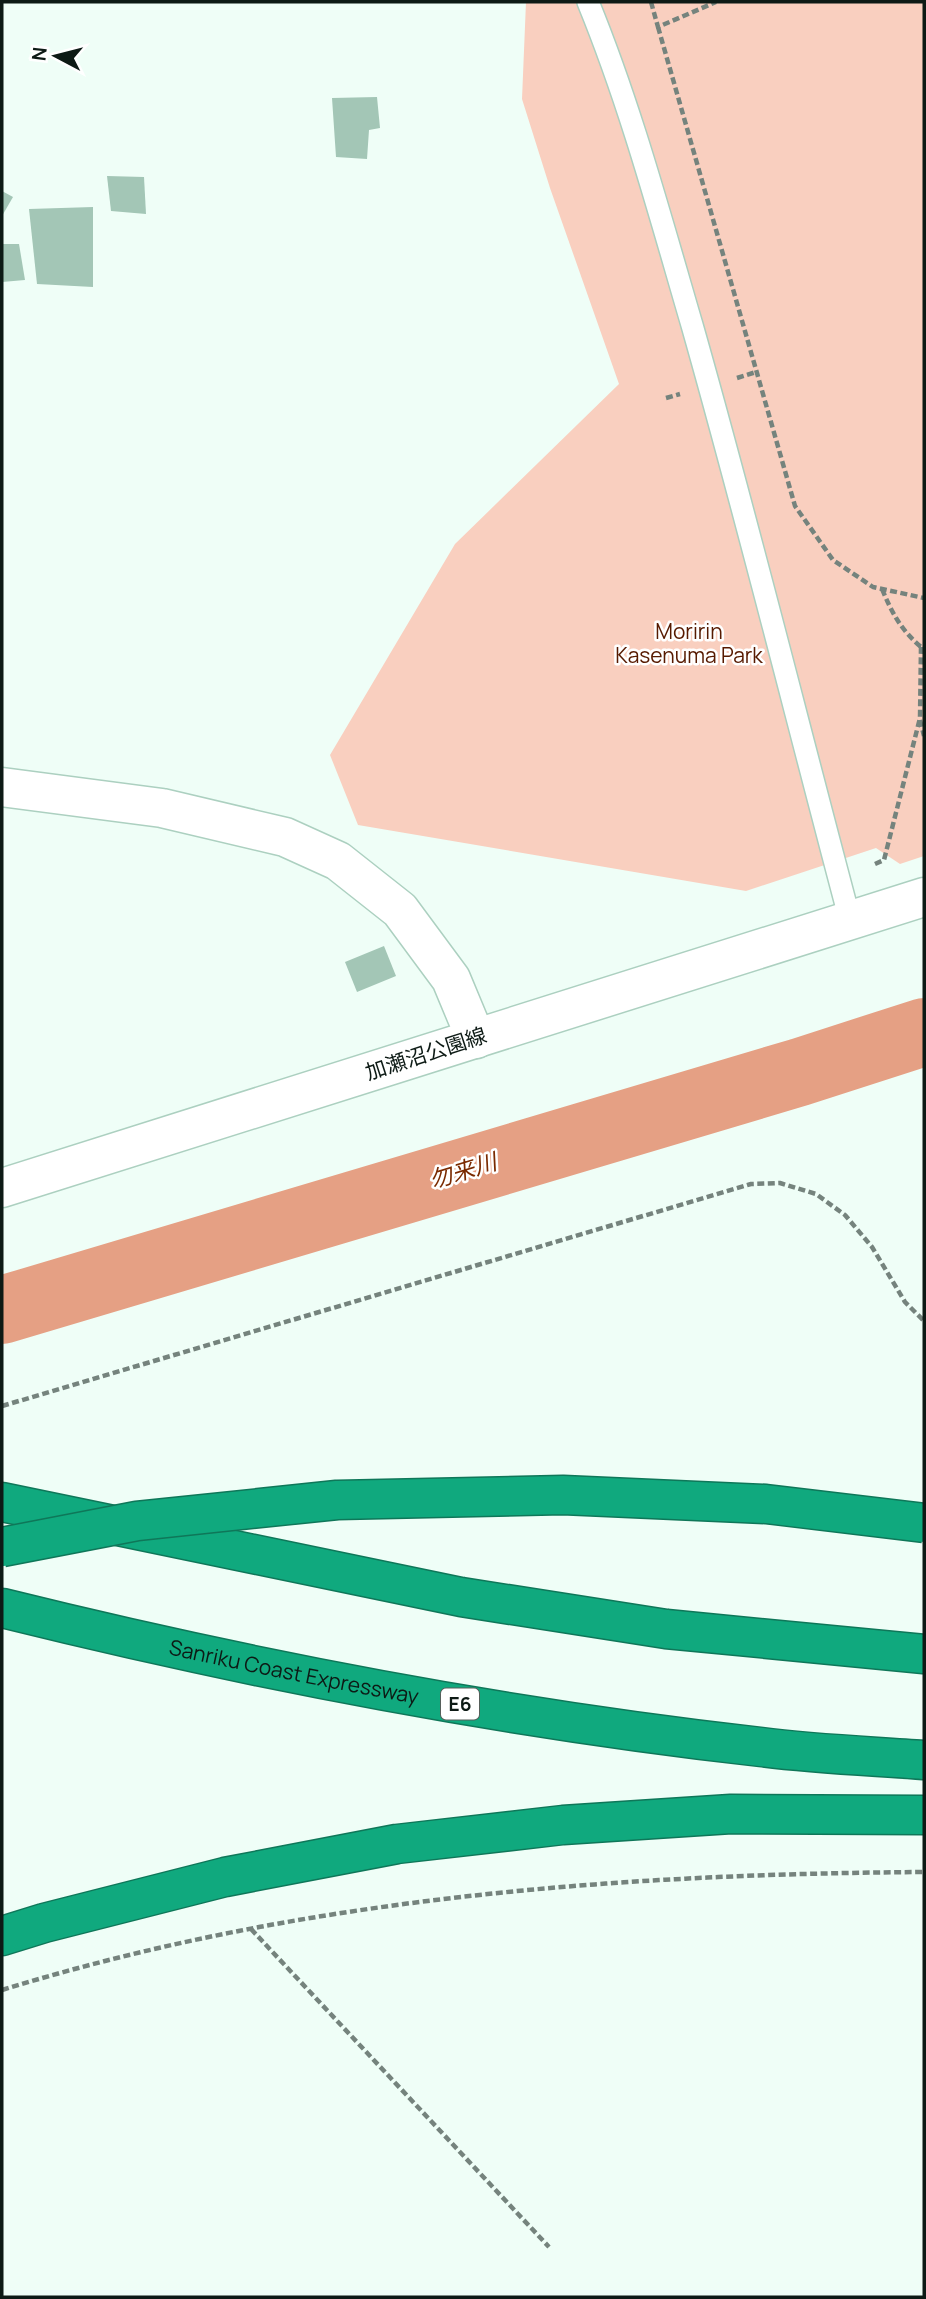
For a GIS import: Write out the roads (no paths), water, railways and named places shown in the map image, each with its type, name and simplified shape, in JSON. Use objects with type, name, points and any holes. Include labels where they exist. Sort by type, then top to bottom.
[{"type":"highway","points":[[2,1547],[137,1521],[337,1500],[563,1495],[766,1504],[924,1522]]},
{"type":"highway","points":[[2,1502],[461,1597],[666,1629],[924,1654]]},
{"type":"highway","name":"Sanriku Coast Expressway","points":[[2,1608],[154,1646],[341,1684],[568,1722],[763,1748],[924,1760]]},
{"type":"highway","points":[[2,1936],[225,1877],[397,1844],[563,1825],[732,1814],[924,1815]]},
{"type":"main road","points":[[2,787],[162,808],[285,837],[338,861],[400,910],[451,979],[475,1039]]},
{"type":"main road","name":"加瀬沼公園線","points":[[2,1188],[924,897]]},
{"type":"lane","points":[[588,2],[614,66],[660,216],[758,564],[850,919]]},
{"type":"waterway","name":"勿来川","points":[[2,1310],[800,1072],[924,1032]]},
{"type":"park label","name":"Moririn Kasenuma Park","points":[[689,644]]}]
